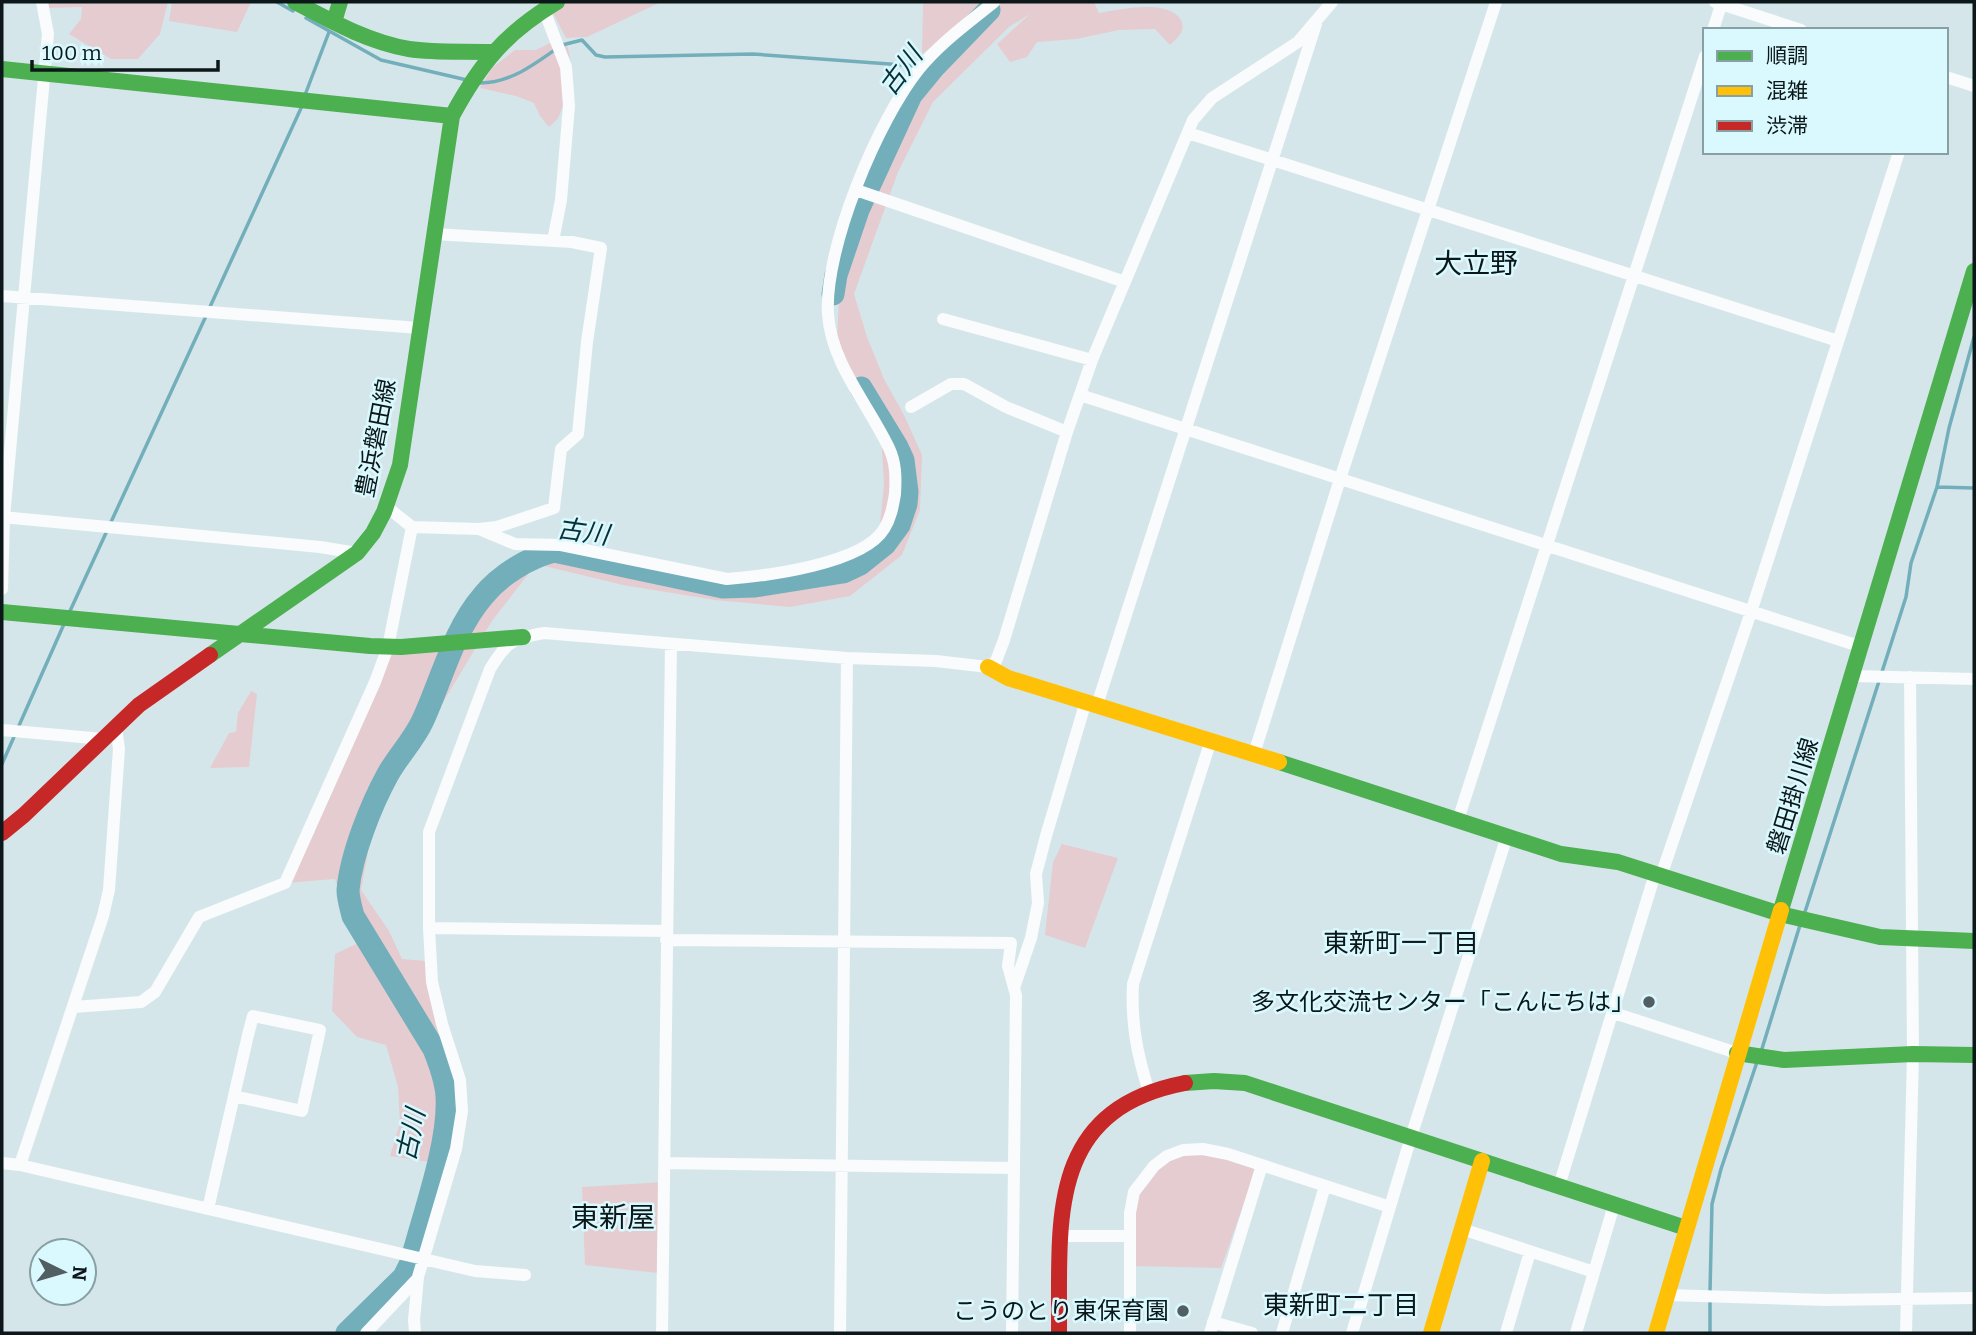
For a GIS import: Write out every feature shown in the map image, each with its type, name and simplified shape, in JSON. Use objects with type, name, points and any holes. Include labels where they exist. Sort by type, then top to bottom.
[{"type":"street","points":[[2,589],[3,517],[48,34],[42,2]]},
{"type":"street","points":[[295,2],[373,40],[400,48],[490,52]]},
{"type":"street","points":[[334,22],[340,2]]},
{"type":"street","points":[[478,529],[514,544],[561,545],[727,579],[820,565],[872,542],[884,531],[892,512],[897,474],[890,449],[844,368],[833,339],[828,313],[832,262],[865,164],[895,105],[919,68],[942,44],[994,2]]},
{"type":"street","points":[[988,667],[996,660],[1004,640],[1067,432],[1092,360],[1193,120],[1212,98],[1298,41],[1332,2]]},
{"type":"street","points":[[1254,754],[1340,479],[1496,2]]},
{"type":"street","points":[[1713,28],[1719,2],[1795,28]]},
{"type":"street","points":[[551,6],[566,67],[569,106],[561,200],[553,241]]},
{"type":"street","name":"豊浜磐田線","points":[[2,833],[139,705],[357,553],[372,538],[387,507],[400,465],[452,116],[474,74],[490,52],[509,35],[551,6]]},
{"type":"street","points":[[1014,988],[1031,938],[1038,903],[1036,874],[1318,21]]},
{"type":"street","points":[[1458,820],[1703,62]]},
{"type":"street","points":[[2,69],[452,116]]},
{"type":"street","points":[[1948,78],[1974,86]]},
{"type":"street","points":[[1188,133],[1838,341]]},
{"type":"street","points":[[1559,1186],[1658,875],[1751,611],[1898,154]]},
{"type":"street","points":[[856,190],[1125,282]]},
{"type":"street","points":[[387,507],[412,527],[478,529],[497,527],[554,508],[561,449],[578,434],[587,342],[601,248],[572,242],[434,234]]},
{"type":"street","name":"磐田掛川線","points":[[1656,1333],[1737,1053],[1973,280]]},
{"type":"street","points":[[2,296],[419,328]]},
{"type":"street","points":[[943,319],[1092,360]]},
{"type":"street","points":[[911,407],[951,384],[964,384],[1006,407],[1067,432]]},
{"type":"street","points":[[1080,395],[1862,647]]},
{"type":"street","points":[[3,517],[320,547],[357,553]]},
{"type":"street","points":[[74,1007],[141,1002],[155,992],[198,917],[285,883],[388,647],[412,527]]},
{"type":"street","points":[[2,612],[388,647],[473,642],[544,633],[988,667],[1008,678],[1211,740],[1561,854],[1618,862],[1780,914],[1880,937],[1974,941]]},
{"type":"street","points":[[415,1333],[418,1277],[456,1149],[462,1111],[460,1080],[432,982],[428,873],[431,823],[490,669],[502,648],[523,637]]},
{"type":"street","points":[[662,1333],[671,644]]},
{"type":"street","points":[[840,1333],[847,658]]},
{"type":"street","points":[[1853,676],[1974,679]]},
{"type":"street","points":[[1906,1333],[1913,1054],[1910,677]]},
{"type":"street","points":[[20,1165],[74,1007],[109,890],[119,749],[116,727]]},
{"type":"street","points":[[2,730],[104,739]]},
{"type":"street","points":[[1149,1092],[1131,1013],[1133,984],[1211,740]]},
{"type":"street","points":[[1352,1333],[1507,836]]},
{"type":"street","points":[[429,928],[845,941],[1011,943],[1008,966],[1014,988],[1012,1333]]},
{"type":"street","points":[[1614,1013],[1737,1053],[1784,1060],[1913,1054],[1974,1055]]},
{"type":"street","points":[[208,1209],[234,1096],[253,1016],[320,1030],[302,1111],[234,1096]]},
{"type":"street","points":[[1059,1333],[1063,1198],[1077,1158],[1098,1126],[1117,1110],[1149,1092],[1180,1082],[1202,1079],[1245,1083],[1686,1228]]},
{"type":"street","points":[[1130,1333],[1130,1213],[1134,1192],[1154,1166],[1167,1156],[1184,1150],[1203,1149],[1228,1154],[1390,1207]]},
{"type":"street","points":[[1431,1333],[1482,1161]]},
{"type":"street","points":[[2,1163],[475,1270],[525,1275]]},
{"type":"street","points":[[664,1163],[1014,1168]]},
{"type":"street","points":[[1252,1333],[1212,1328],[1262,1165]]},
{"type":"street","points":[[1282,1333],[1325,1186]]},
{"type":"street","points":[[1576,1333],[1614,1205]]},
{"type":"street","points":[[1462,1229],[1594,1272]]},
{"type":"street","points":[[1060,1236],[1130,1236]]},
{"type":"street","points":[[1506,1333],[1530,1252]]},
{"type":"street","points":[[366,1333],[418,1277]]},
{"type":"street","points":[[1667,1294],[1825,1300],[1974,1298]]},
{"type":"shaded area","points":[[47,2],[168,2],[160,34],[138,59],[111,59],[69,34],[81,19],[82,7],[48,8]]},
{"type":"shaded area","points":[[172,2],[251,2],[237,32],[169,21]]},
{"type":"shaded area","points":[[568,2],[661,2],[587,37],[566,38],[552,11]]},
{"type":"shaded area","points":[[923,2],[990,2],[922,54]]},
{"type":"shaded area","points":[[994,2],[1094,2],[1099,13],[1153,7],[1172,12],[1179,17],[1183,26],[1179,36],[1170,45],[1155,29],[1119,30],[1076,39],[1037,42],[1027,57],[1010,62],[997,44],[1030,14],[1009,27],[933,102],[898,172],[854,294],[884,379],[922,455],[920,510],[902,555],[850,596],[790,607],[715,600],[623,585],[536,564],[492,621],[396,780],[371,836],[361,890],[389,931],[402,959],[426,961],[448,1042],[461,1116],[424,1259],[403,1254],[429,1162],[390,1156],[400,1123],[398,1087],[386,1045],[357,1037],[332,1011],[335,954],[356,944],[335,879],[285,883],[388,647],[445,644],[476,586],[536,544],[727,579],[806,567],[879,535],[884,483],[881,434],[837,340],[841,259],[884,127],[934,52],[935,66],[956,33]]},
{"type":"shaded area","points":[[552,42],[567,46],[569,70],[560,114],[549,127],[534,103],[480,88],[492,68],[515,50],[536,50]]},
{"type":"shaded area","points":[[251,691],[257,694],[249,767],[210,768],[229,733],[236,732],[238,713]]},
{"type":"shaded area","points":[[1062,844],[1118,858],[1085,948],[1045,935],[1053,862]]},
{"type":"shaded area","points":[[1201,1149],[1258,1164],[1221,1268],[1130,1266],[1130,1236],[1143,1178],[1154,1166]]},
{"type":"shaded area","points":[[664,1182],[658,1273],[585,1265],[582,1187]]},
{"type":"waterway","points":[[277,2],[293,11]]},
{"type":"waterway","name":"古川","points":[[833,294],[836,275],[858,210],[911,95],[989,10]]},
{"type":"waterway","points":[[306,18],[381,60],[467,80]]},
{"type":"waterway","points":[[305,95],[329,32]]},
{"type":"waterway","points":[[562,45],[582,40],[596,55],[605,57],[753,54],[917,66]]},
{"type":"waterway","points":[[478,83],[510,77],[556,49]]},
{"type":"waterway","name":"古川","points":[[925,66],[934,67]]},
{"type":"waterway","points":[[209,309],[302,106]]},
{"type":"waterway","points":[[70,611],[206,316]]},
{"type":"waterway","points":[[1804,915],[1906,597],[1911,563],[1937,487],[1949,428],[1974,337]]},
{"type":"waterway","name":"古川","points":[[347,1333],[404,1277],[411,1263],[435,1180],[447,1115],[444,1078],[434,1049],[353,916],[348,893],[350,876],[357,846],[375,800],[392,767],[419,727],[464,624],[483,596],[506,574],[554,551],[723,587],[755,586],[843,572],[860,564],[885,544],[899,525],[907,492],[903,460],[861,388]]},
{"type":"waterway","points":[[1937,487],[1974,488]]},
{"type":"waterway","points":[[2,764],[64,624]]},
{"type":"waterway","points":[[1761,1052],[1800,925]]},
{"type":"waterway","points":[[1710,1292],[1712,1204],[1757,1062]]},
{"type":"waterway","points":[[1710,1300],[1710,1333]]},
{"type":"traffic: fast","points":[[295,2],[350,30],[394,46],[429,51],[490,52]]},
{"type":"traffic: fast","points":[[334,22],[340,2]]},
{"type":"traffic: fast","points":[[210,655],[357,553],[373,533],[384,512],[400,465],[452,116],[495,51],[523,26],[557,2]]},
{"type":"traffic: fast","points":[[2,69],[452,116]]},
{"type":"traffic: fast","points":[[1781,910],[1974,271]]},
{"type":"traffic: fast","points":[[2,612],[370,646],[401,647],[523,637]]},
{"type":"traffic: fast","points":[[1279,762],[1561,854],[1618,862],[1780,914],[1880,937],[1974,941]]},
{"type":"traffic: fast","points":[[1737,1053],[1784,1060],[1913,1054],[1974,1055]]},
{"type":"traffic: fast","points":[[1185,1083],[1245,1083],[1686,1228]]},
{"type":"traffic: slow","points":[[988,667],[1008,678],[1279,762]]},
{"type":"traffic: slow","points":[[1656,1333],[1781,910]]},
{"type":"traffic: slow","points":[[1431,1333],[1482,1161]]},
{"type":"traffic: jam","points":[[2,833],[139,705],[210,655]]},
{"type":"traffic: jam","points":[[1059,1333],[1062,1212],[1070,1177],[1084,1145],[1106,1118],[1139,1097],[1185,1083]]},
{"type":"place","name":"多文化交流センター「こんにちは」","points":[[1649,1002]]},
{"type":"place","name":"こうのとり東保育園","points":[[1183,1311]]},
{"type":"district","name":"大立野","points":[[1476,263]]},
{"type":"district","name":"東新町一丁目","points":[[1401,943]]},
{"type":"district","name":"東新屋","points":[[613,1217]]},
{"type":"district","name":"東新町二丁目","points":[[1341,1305]]}]
